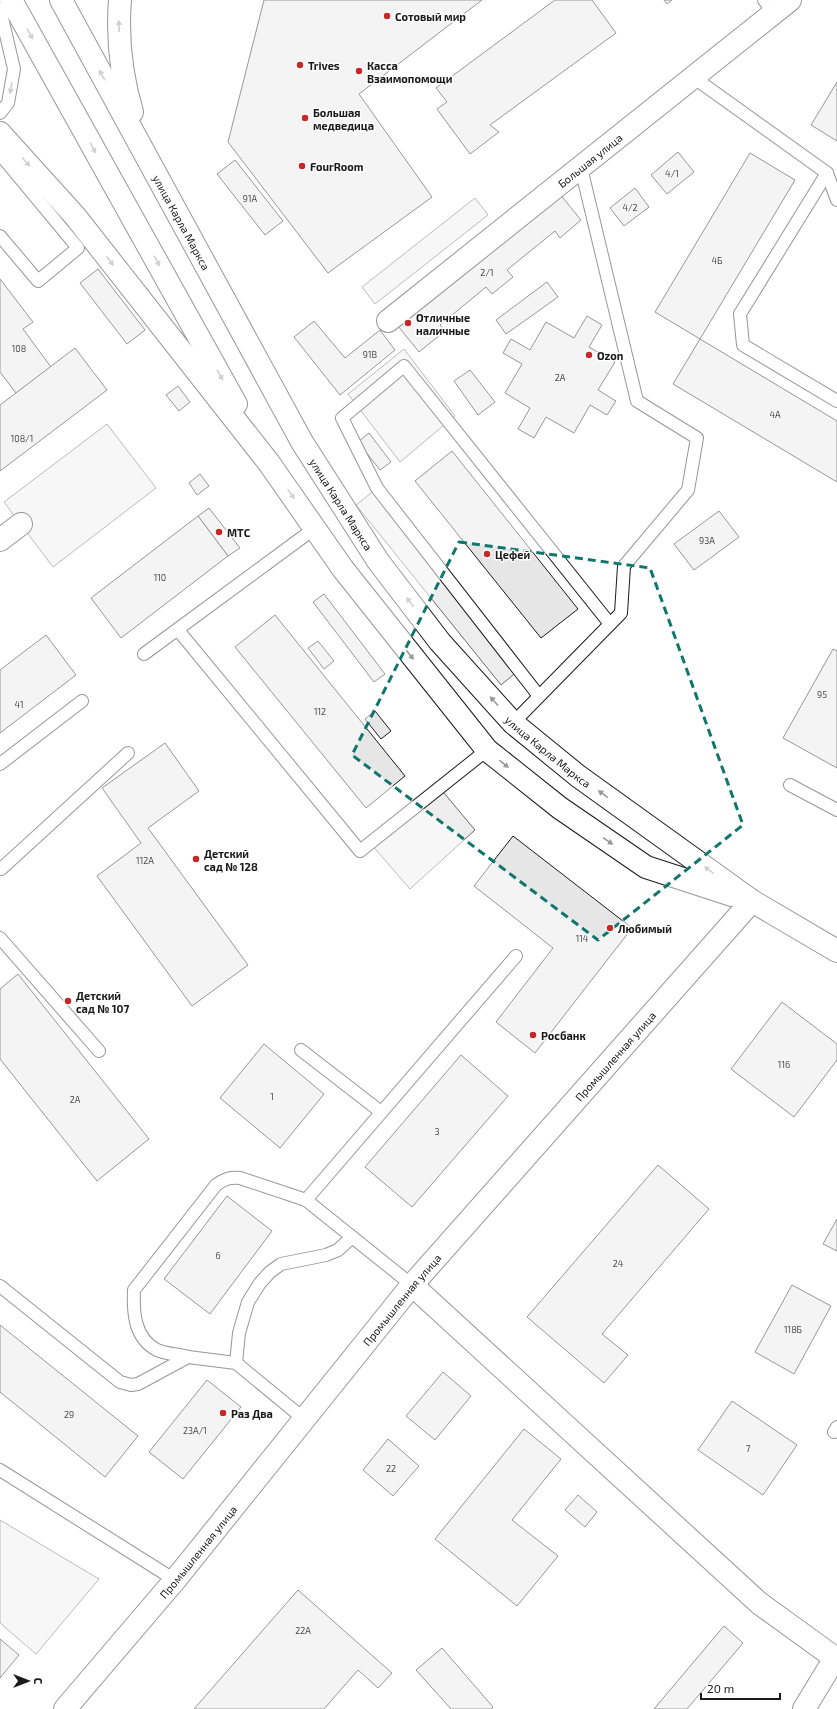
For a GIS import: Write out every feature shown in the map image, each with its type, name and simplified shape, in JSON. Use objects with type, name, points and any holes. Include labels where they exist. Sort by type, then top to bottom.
[{"type":"main road","points":[[11,0],[269,463]]},
{"type":"main road","name":"улица Карла Маркса","points":[[61,0],[302,442],[374,554],[440,642],[513,723],[578,776],[752,901],[837,950]]},
{"type":"main road","points":[[120,0],[118,20],[124,85],[147,159]]},
{"type":"main road","name":"Большая улица","points":[[388,321],[693,77],[776,4]]},
{"type":"main road","points":[[0,133],[75,216],[269,463]]},
{"type":"main road","name":"улица Карла Маркса","points":[[269,463],[343,569],[487,750],[560,808],[646,867],[752,901]]},
{"type":"main road","points":[[0,540],[21,524]]},
{"type":"main road","name":"Промышленная улица","points":[[65,1709],[175,1580],[412,1285],[752,901]]},
{"type":"main road","points":[[412,1285],[759,1603],[836,1658],[804,1709]]},
{"type":"lane","points":[[0,9],[14,69],[8,103],[0,113]]},
{"type":"lane","points":[[693,77],[827,173],[837,200]]},
{"type":"lane","points":[[0,154],[78,248],[38,282],[0,236]]},
{"type":"lane","points":[[513,723],[621,613],[624,566],[688,490],[697,438],[637,401],[581,168]]},
{"type":"lane","points":[[827,173],[740,314],[743,345],[837,401]]},
{"type":"lane","points":[[539,696],[377,488],[342,418],[404,366],[610,624]]},
{"type":"lane","points":[[144,654],[315,528]]},
{"type":"lane","points":[[178,630],[360,851],[487,750]]},
{"type":"lane","points":[[0,764],[82,701]]},
{"type":"lane","points":[[0,868],[128,753]]},
{"type":"lane","points":[[790,785],[837,810]]},
{"type":"lane","points":[[0,938],[99,1051]]},
{"type":"lane","points":[[306,1200],[516,956]]},
{"type":"lane","points":[[301,1050],[381,1112]]},
{"type":"lane","points":[[304,1419],[236,1363],[157,1350],[145,1340],[135,1324],[133,1307],[134,1290],[216,1185],[224,1179],[231,1177],[240,1178],[306,1200],[412,1285]]},
{"type":"lane","points":[[236,1363],[239,1333],[248,1302],[260,1283],[270,1272],[281,1264],[326,1255],[338,1250],[352,1237]]},
{"type":"lane","points":[[0,1286],[120,1382],[126,1384],[138,1384],[188,1356]]},
{"type":"lane","points":[[0,1470],[175,1580]]},
{"type":"highlighted area","points":[[459,542],[650,568],[743,825],[598,940],[352,755]]},
{"type":"shaded area","points":[[475,198],[488,215],[375,304],[362,287]]},
{"type":"shaded area","points":[[404,349],[455,416],[400,462],[348,394]]},
{"type":"shaded area","points":[[107,424],[156,488],[53,567],[4,502]]},
{"type":"shaded area","points":[[377,488],[519,670],[501,685],[356,505]]},
{"type":"shaded area","points":[[439,787],[475,830],[410,889],[370,843]]},
{"type":"shaded area","points":[[0,1520],[99,1579],[36,1654],[0,1623]]},
{"type":"building","name":"Большая медведица","points":[[264,0],[482,0],[359,94],[432,197],[328,273],[228,142]]},
{"type":"building","points":[[555,0],[592,0],[616,33],[490,125],[499,132],[470,154],[437,109],[447,102],[436,88]]},
{"type":"building","points":[[664,0],[672,0],[667,4]]},
{"type":"building","points":[[837,82],[837,141],[811,125]]},
{"type":"building","points":[[678,152],[694,172],[667,194],[651,175]]},
{"type":"building","points":[[750,153],[795,180],[700,339],[655,312]]},
{"type":"building","points":[[235,160],[283,221],[265,235],[217,174]]},
{"type":"building","points":[[635,188],[649,207],[624,226],[610,208]]},
{"type":"building","points":[[559,193],[581,220],[560,238],[555,231],[507,270],[513,277],[492,294],[486,287],[440,325],[445,331],[419,352],[397,325]]},
{"type":"building","points":[[98,269],[145,330],[127,344],[80,283]]},
{"type":"building","points":[[0,279],[33,322],[23,329],[51,367],[16,393],[0,372]]},
{"type":"building","points":[[547,282],[558,297],[506,334],[496,320]]},
{"type":"building","points":[[587,316],[602,325],[589,347],[615,362],[598,390],[616,401],[607,415],[590,405],[574,433],[546,417],[534,438],[518,429],[530,408],[505,393],[522,364],[503,353],[511,339],[530,350],[546,322],[574,338]]},
{"type":"building","points":[[314,321],[345,358],[380,330],[395,350],[340,395],[294,337]]},
{"type":"building","points":[[700,339],[837,421],[837,482],[673,384]]},
{"type":"building","points":[[75,348],[107,390],[0,471],[0,405]]},
{"type":"building","points":[[470,370],[495,402],[478,415],[454,381]]},
{"type":"building","points":[[178,386],[190,402],[179,411],[166,395]]},
{"type":"building","points":[[369,433],[391,462],[380,470],[358,442]]},
{"type":"building","points":[[452,451],[578,609],[541,638],[415,481]]},
{"type":"building","points":[[200,474],[209,486],[197,495],[189,483]]},
{"type":"building","name":"МТС","points":[[209,508],[240,548],[228,556],[198,516]]},
{"type":"building","points":[[719,511],[739,537],[694,570],[674,544]]},
{"type":"building","points":[[198,516],[228,556],[121,638],[91,598]]},
{"type":"building","points":[[324,594],[385,674],[374,682],[313,602]]},
{"type":"building","points":[[275,615],[405,776],[366,808],[235,647]]},
{"type":"building","points":[[46,635],[76,675],[0,733],[0,670]]},
{"type":"building","points":[[318,641],[334,661],[324,669],[308,648]]},
{"type":"building","points":[[833,649],[837,651],[837,768],[783,738]]},
{"type":"building","points":[[375,711],[391,731],[381,739],[365,719]]},
{"type":"building","points":[[165,743],[199,791],[148,828],[248,965],[192,1006],[97,876],[141,843],[102,788]]},
{"type":"building","points":[[513,836],[632,928],[535,1053],[496,1022],[553,948],[474,886]]},
{"type":"building","points":[[18,974],[149,1139],[97,1181],[0,1059],[0,989]]},
{"type":"building","points":[[782,1002],[837,1044],[837,1060],[794,1117],[731,1069]]},
{"type":"building","points":[[264,1044],[324,1094],[280,1148],[220,1098]]},
{"type":"building","points":[[461,1055],[508,1096],[412,1207],[365,1167]]},
{"type":"building","points":[[658,1165],[709,1209],[602,1334],[628,1355],[604,1383],[527,1317]]},
{"type":"building","points":[[227,1196],[272,1231],[210,1314],[164,1279]]},
{"type":"building","points":[[837,1219],[837,1251],[823,1244]]},
{"type":"building","points":[[792,1285],[831,1306],[794,1374],[755,1352]]},
{"type":"building","points":[[0,1325],[138,1436],[105,1477],[0,1392]]},
{"type":"building","points":[[443,1372],[471,1396],[435,1440],[406,1416]]},
{"type":"building","points":[[207,1380],[241,1407],[183,1479],[149,1452]]},
{"type":"building","points":[[732,1401],[797,1445],[763,1495],[698,1450]]},
{"type":"building","points":[[524,1429],[561,1459],[512,1520],[558,1556],[517,1606],[435,1539]]},
{"type":"building","points":[[388,1439],[419,1466],[393,1496],[363,1470]]},
{"type":"building","points":[[578,1495],[597,1512],[585,1527],[565,1510]]},
{"type":"building","points":[[298,1590],[392,1673],[378,1688],[358,1670],[324,1709],[194,1709]]},
{"type":"building","points":[[724,1626],[743,1643],[687,1709],[654,1709]]},
{"type":"building","points":[[0,1639],[19,1655],[0,1678]]},
{"type":"building","points":[[442,1648],[493,1707],[491,1709],[451,1709],[416,1670]]},
{"type":"place","name":"Сотовый мир","points":[[387,16]]},
{"type":"place","name":"Trives","points":[[300,65]]},
{"type":"place","name":"Касса Взаимопомощи","points":[[359,71]]},
{"type":"place","name":"Большая медведица","points":[[305,118]]},
{"type":"place","name":"FourRoom","points":[[302,166]]},
{"type":"place","name":"Отличные наличные","points":[[408,323]]},
{"type":"place","name":"Ozon","points":[[589,355]]},
{"type":"place","name":"МТС","points":[[219,532]]},
{"type":"place","name":"Цефей","points":[[487,554]]},
{"type":"place","name":"Детский сад № 128","points":[[196,859]]},
{"type":"place","name":"Любимый","points":[[610,928]]},
{"type":"place","name":"Детский сад № 107","points":[[68,1001]]},
{"type":"place","name":"Росбанк","points":[[533,1035]]},
{"type":"place","name":"Раз Два","points":[[223,1413]]}]
